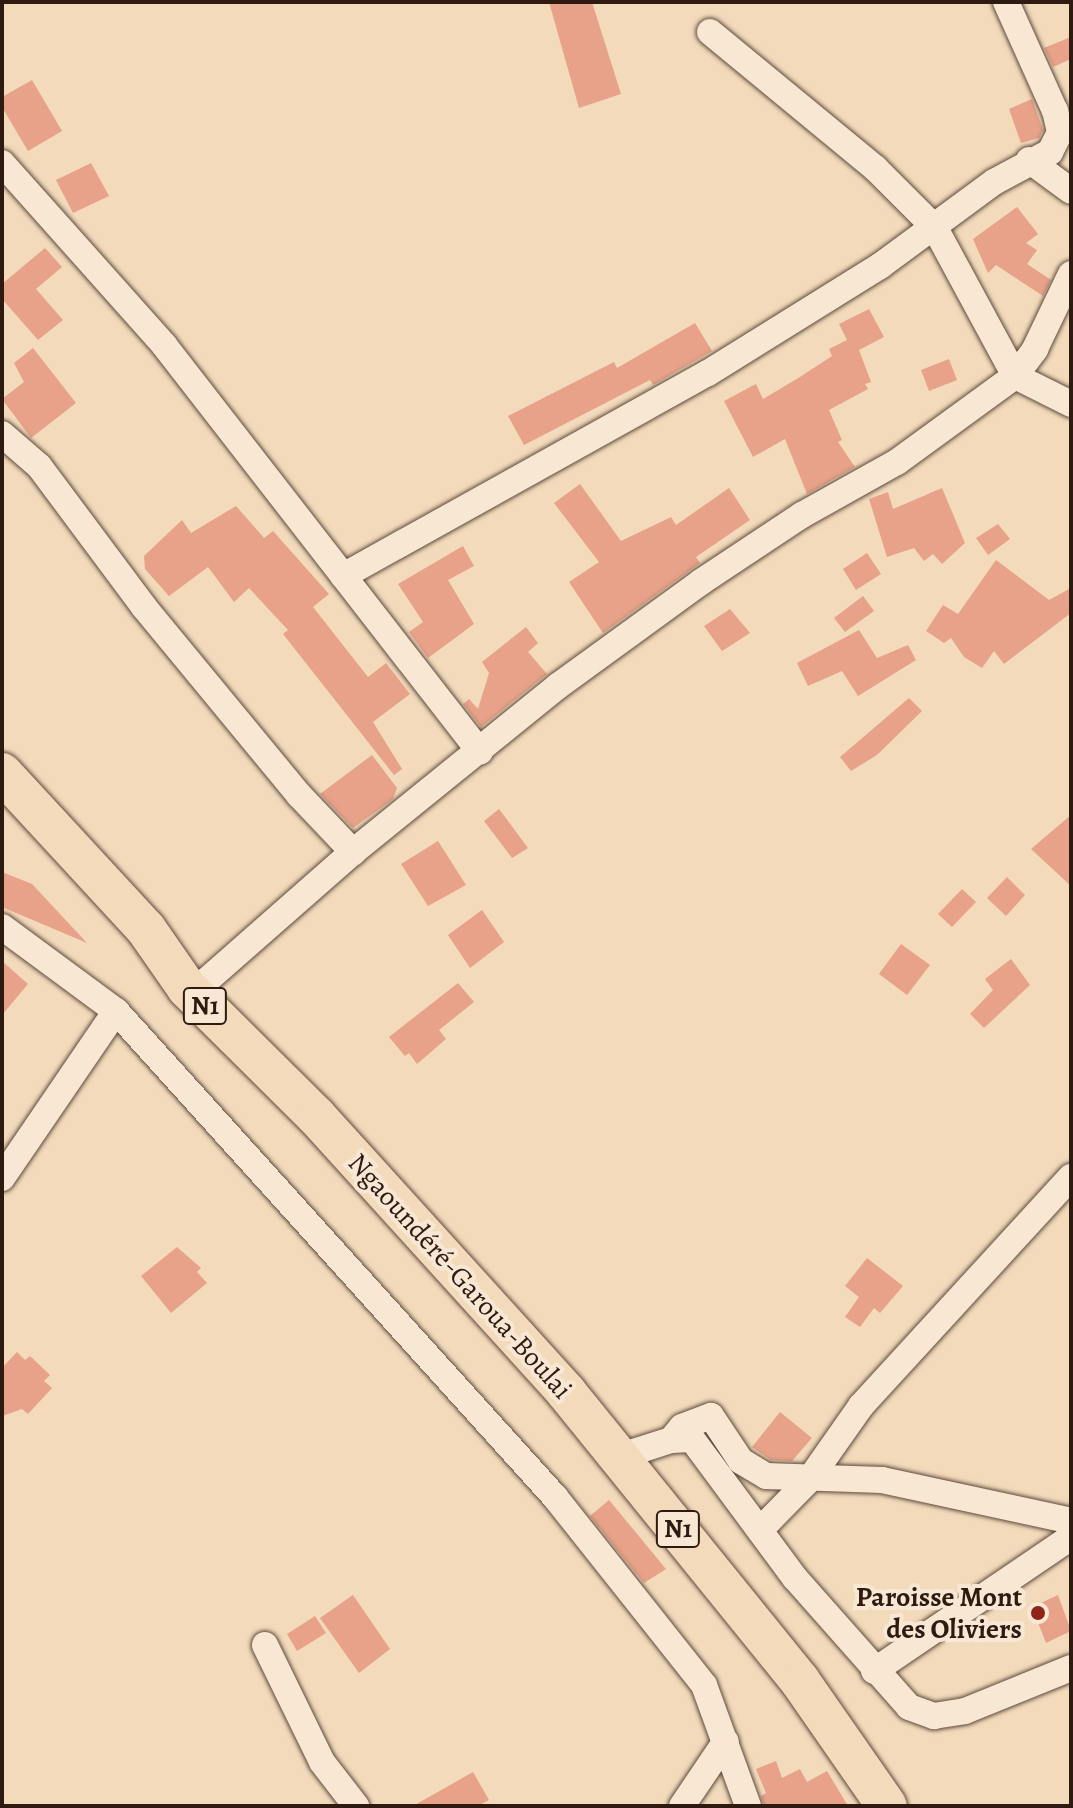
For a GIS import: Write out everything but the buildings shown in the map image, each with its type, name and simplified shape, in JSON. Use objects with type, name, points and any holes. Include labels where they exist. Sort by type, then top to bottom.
[{"type":"highway","name":"Ngaoundéré-Garoua-Boulai","points":[[2,773],[146,929],[187,988],[316,1116],[566,1392],[800,1681],[887,1806]]},
{"type":"street","points":[[343,576],[708,373],[935,228],[1029,160],[1050,152],[1060,132],[1006,2]]},
{"type":"street","points":[[710,32],[875,168],[935,228],[1015,376],[1071,404]]},
{"type":"street","points":[[1029,160],[1071,191]]},
{"type":"street","points":[[2,163],[164,345],[480,752]]},
{"type":"street","points":[[187,988],[206,981],[353,852],[558,686],[701,582],[802,515],[897,462],[1015,376],[1035,349],[1071,274]]},
{"type":"street","points":[[2,434],[39,466],[144,607],[299,795],[353,852]]},
{"type":"street","points":[[2,927],[116,1011],[555,1497],[696,1674],[726,1741],[748,1806]]},
{"type":"street","points":[[2,1178],[116,1011]]},
{"type":"street","points":[[760,1530],[809,1480],[861,1406],[1071,1177]]},
{"type":"street","points":[[671,1440],[682,1427],[711,1416],[741,1461],[766,1476],[809,1480],[882,1480],[1071,1521]]},
{"type":"street","points":[[618,1457],[671,1440],[692,1439],[760,1530],[874,1671],[909,1707],[934,1716],[965,1711],[1071,1668]]},
{"type":"street","points":[[874,1671],[1071,1537]]},
{"type":"street","points":[[265,1645],[322,1762],[356,1806]]},
{"type":"street","points":[[682,1806],[726,1741]]},
{"type":"place","name":"Paroisse Mont des Oliviers","points":[[1038,1613]]}]
